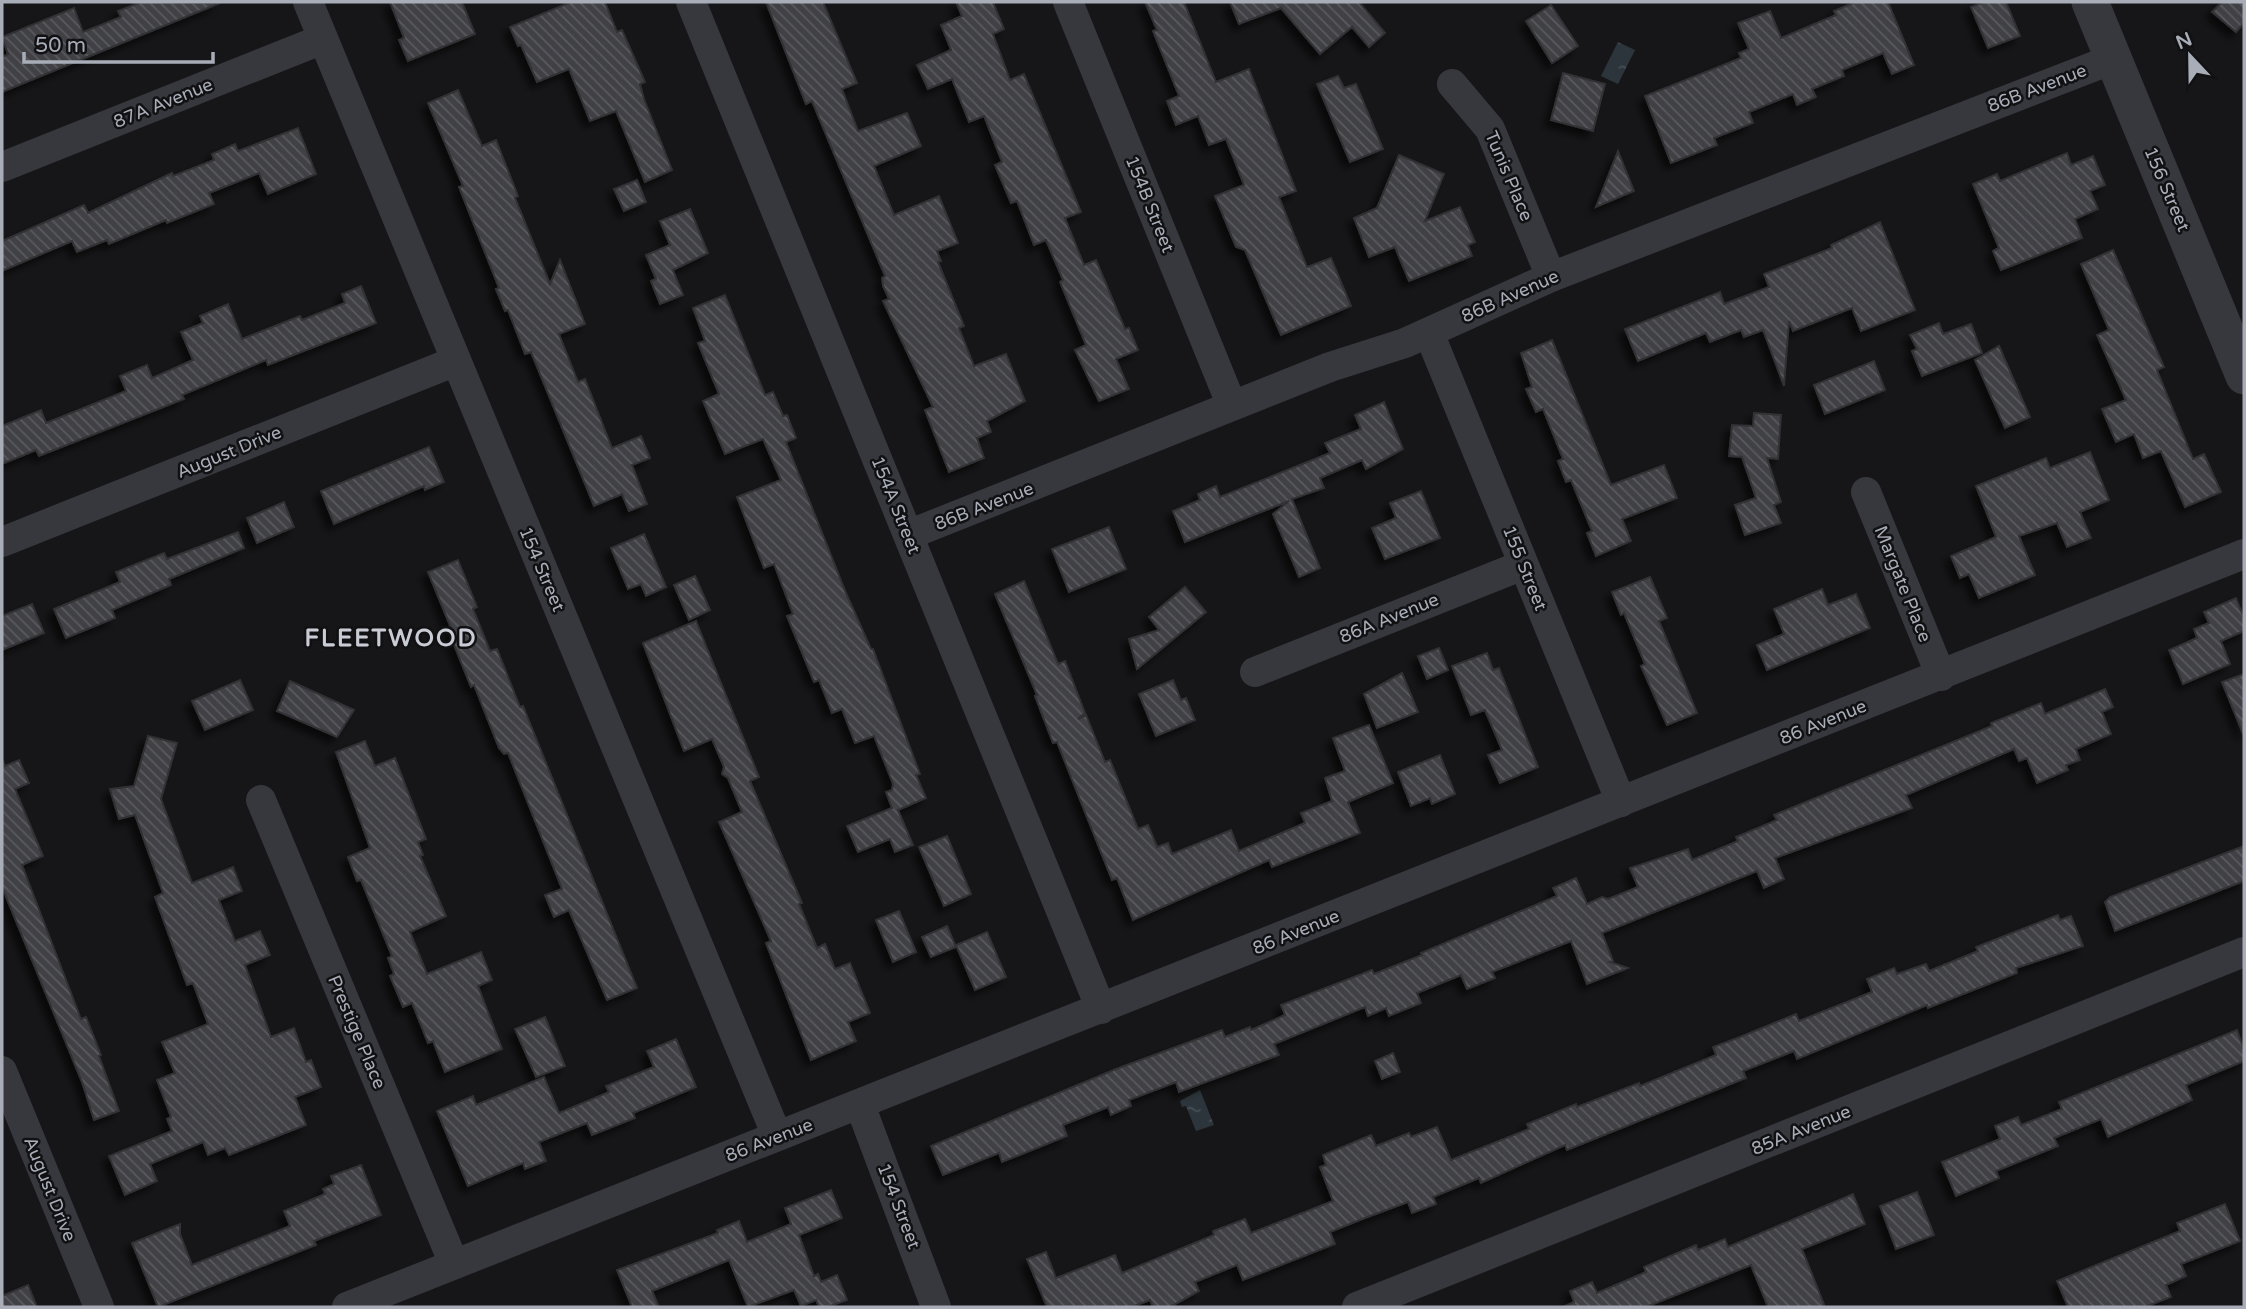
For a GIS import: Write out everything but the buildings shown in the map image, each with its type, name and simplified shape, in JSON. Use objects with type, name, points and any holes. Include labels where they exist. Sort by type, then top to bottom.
[{"type":"street","name":"154 Street","points":[[308,2],[777,1136]]},
{"type":"street","name":"154A Street","points":[[691,2],[1101,1009]]},
{"type":"street","name":"154B Street","points":[[1068,2],[1232,406]]},
{"type":"street","name":"156 Street","points":[[2090,2],[2244,376]]},
{"type":"street","name":"87A Avenue","points":[[2,167],[323,39]]},
{"type":"street","name":"86B Avenue","points":[[908,536],[1232,406],[1429,333],[1551,277],[2113,59]]},
{"type":"street","name":"Tunis Place","points":[[1452,84],[1490,129],[1551,277]]},
{"type":"street","name":"155 Street","points":[[1429,333],[1621,802]]},
{"type":"street","name":"August Drive","points":[[2,542],[456,361]]},
{"type":"street","name":"Margate Place","points":[[1866,492],[1941,676]]},
{"type":"street","name":"86 Avenue","points":[[348,1307],[2244,554]]},
{"type":"street","name":"86A Avenue","points":[[1255,672],[1523,565]]},
{"type":"street","name":"Prestige Place","points":[[261,800],[454,1264]]},
{"type":"street","name":"85A Avenue","points":[[1357,1307],[2244,952]]},
{"type":"street","name":"August Drive","points":[[2,1072],[99,1307]]},
{"type":"street","name":"154 Street","points":[[860,1105],[936,1307]]},
{"type":"water","points":[[1618,42],[1635,50],[1618,84],[1601,76]]},
{"type":"water","points":[[1200,1090],[1214,1125],[1196,1131],[1186,1106],[1182,1107],[1180,1101]]},
{"type":"district","name":"FLEETWOOD","points":[[391,638]]}]
